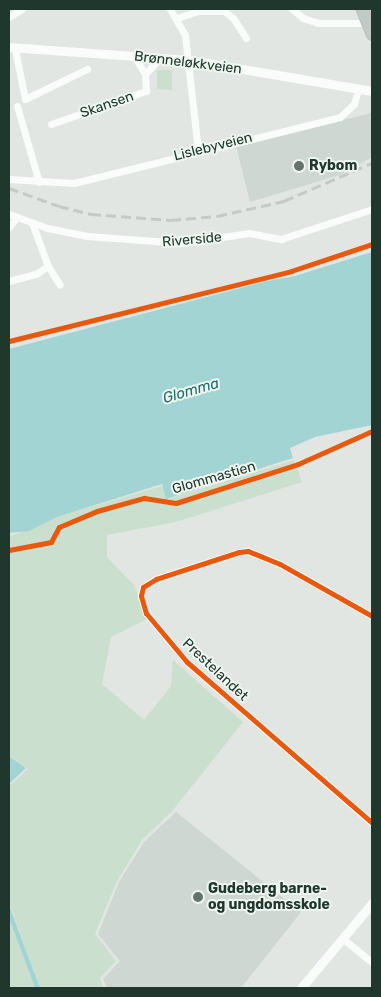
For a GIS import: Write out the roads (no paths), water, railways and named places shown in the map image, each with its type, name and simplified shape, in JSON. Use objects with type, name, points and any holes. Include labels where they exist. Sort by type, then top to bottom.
[{"type":"highway","points":[[362,9],[372,34]]},
{"type":"street","points":[[9,18],[22,9]]},
{"type":"street","points":[[170,9],[178,18],[185,35],[198,150]]},
{"type":"street","points":[[292,9],[303,18],[318,23],[372,23]]},
{"type":"street","points":[[178,18],[199,11],[224,11],[233,18],[246,38]]},
{"type":"street","name":"Brønneløkkveien","points":[[25,99],[12,48],[189,60],[358,89]]},
{"type":"street","name":"Skansen","points":[[52,124],[146,91],[145,74],[134,56]]},
{"type":"street","name":"Skansen","points":[[145,74],[160,58]]},
{"type":"street","points":[[9,108],[17,106],[25,99],[86,69]]},
{"type":"street","points":[[358,89],[372,91]]},
{"type":"street","name":"Lislebyveien","points":[[9,179],[74,183],[198,150],[340,117],[354,104],[358,89]]},
{"type":"street","points":[[17,106],[38,182]]},
{"type":"street","name":"Riverside","points":[[9,214],[32,223],[89,236],[182,243],[249,233],[281,239],[372,209]]},
{"type":"street","points":[[9,227],[17,217]]},
{"type":"street","points":[[32,223],[48,266],[60,285]]},
{"type":"street","points":[[9,281],[36,274],[48,266]]},
{"type":"street","name":"Prestelandet","points":[[372,616],[280,564],[248,551],[239,552],[156,579],[143,587],[141,596],[146,613],[187,662],[372,823]]},
{"type":"street","points":[[301,988],[372,903]]},
{"type":"street","points":[[342,938],[372,962]]},
{"type":"water","name":"Glomma","points":[[372,252],[372,425],[315,437],[290,448],[293,458],[166,499],[162,484],[57,517],[29,531],[9,533],[9,349],[267,281],[295,276]]},
{"type":"water","points":[[9,756],[26,768],[9,784]]},
{"type":"water","points":[[9,905],[40,988],[35,988],[9,918]]},
{"type":"railway","points":[[9,188],[59,206],[91,214],[171,220],[217,216],[284,201],[372,163]]},
{"type":"place","name":"Rybom","points":[[299,166]]},
{"type":"place","name":"Gudeberg barne- og ungdomsskole","points":[[198,897]]}]
